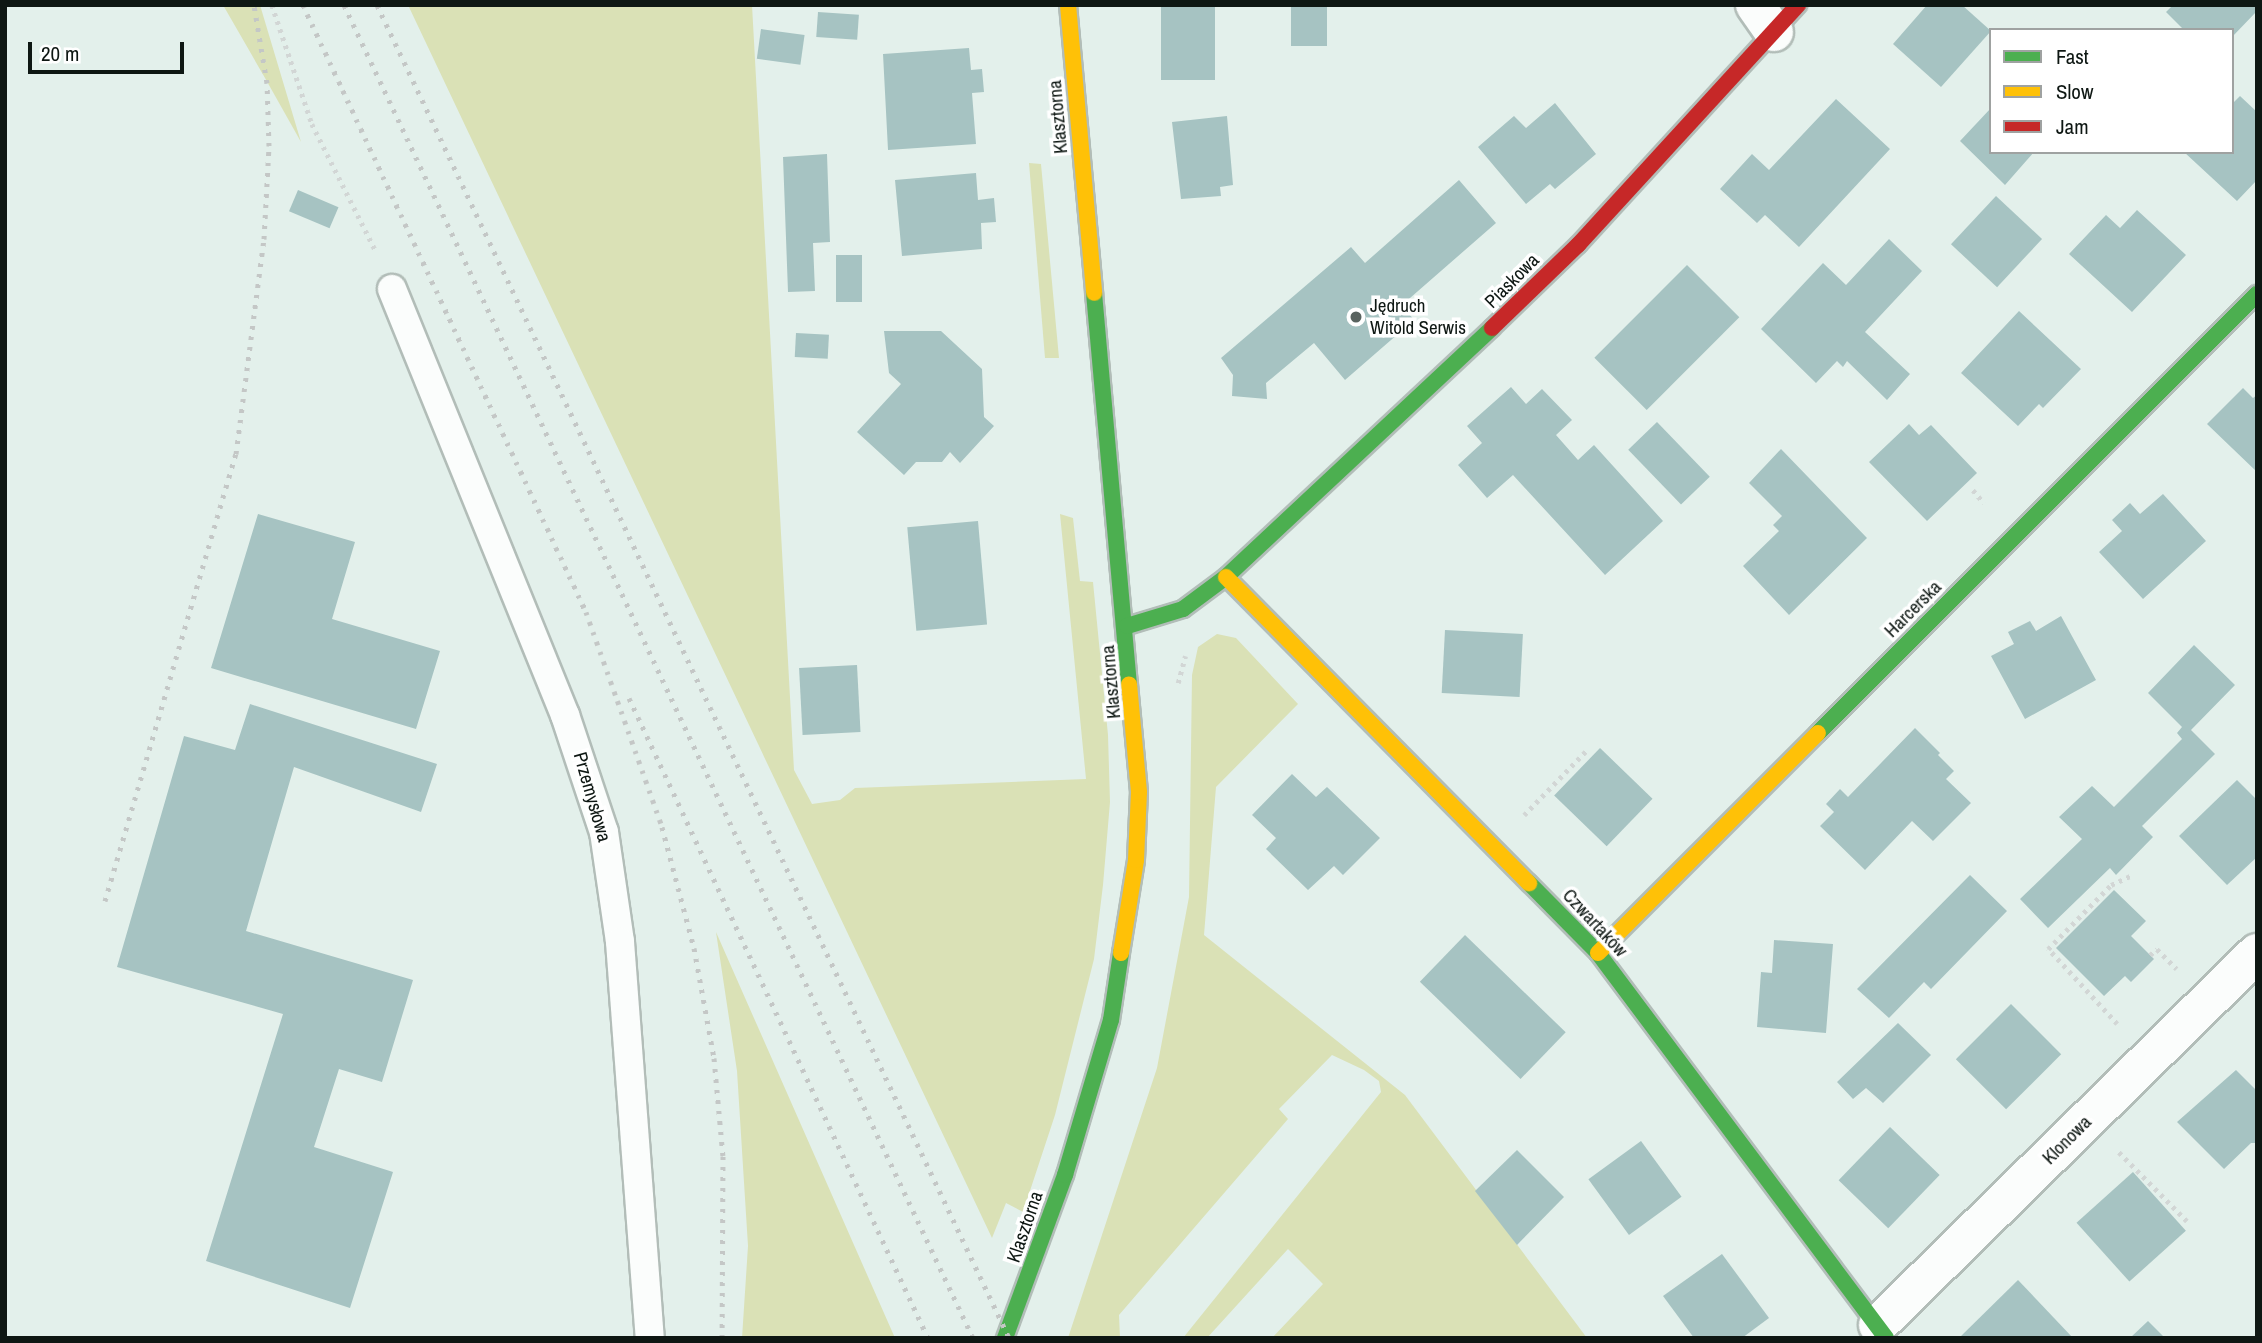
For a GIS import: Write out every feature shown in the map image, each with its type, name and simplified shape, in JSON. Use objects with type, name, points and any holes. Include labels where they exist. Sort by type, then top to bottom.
[{"type":"street","name":"Klasztorna","points":[[1005,1338],[1094,1084],[1124,951],[1139,792],[1127,626],[1068,5]]},
{"type":"street","name":"Piaskowa","points":[[1127,626],[1183,610],[1226,578],[1578,245],[1776,14]]},
{"type":"street","name":"Harcerska","points":[[1598,953],[2257,294]]},
{"type":"street","name":"Czwartaków","points":[[1226,578],[1598,953],[1882,1331]]},
{"type":"street","name":"Klonowa","points":[[1882,1331],[2257,953]]},
{"type":"lane","name":"Przemysłowa","points":[[392,289],[565,715],[604,832],[621,955],[650,1338]]},
{"type":"path","points":[[272,5],[313,124],[356,206],[392,289]]},
{"type":"path","points":[[1516,824],[1587,750]]},
{"type":"path","points":[[2120,1026],[2048,949],[2111,885],[2130,876]]},
{"type":"path","points":[[2150,955],[2157,949],[2186,978]]},
{"type":"path","points":[[2116,1149],[2187,1221]]},
{"type":"green space","points":[[223,5],[260,5],[301,142],[265,78]]},
{"type":"green space","points":[[408,5],[752,5],[794,770],[812,804],[840,800],[855,788],[1086,779],[1060,514],[1073,518],[1080,581],[1093,582],[1108,735],[1110,802],[1103,885],[1094,959],[1055,1115],[1023,1212],[1006,1203],[992,1238]]},
{"type":"green space","points":[[1029,163],[1041,164],[1059,358],[1045,358]]},
{"type":"green space","points":[[1217,634],[1236,638],[1298,704],[1216,787],[1204,935],[1405,1095],[1587,1338],[1272,1338],[1323,1284],[1288,1249],[1207,1338],[1183,1338],[1381,1092],[1379,1081],[1364,1070],[1332,1055],[1279,1109],[1288,1119],[1119,1315],[1120,1338],[1068,1338],[1157,1068],[1189,897],[1192,675],[1198,647]]},
{"type":"green space","points":[[716,932],[895,1338],[742,1338],[748,1246],[737,1071]]},
{"type":"building","points":[[1161,5],[1215,5],[1215,80],[1161,80]]},
{"type":"building","points":[[1291,5],[1327,5],[1327,46],[1291,46]]},
{"type":"building","points":[[1927,5],[1962,5],[1989,29],[1989,33],[1941,87],[1893,44]]},
{"type":"building","points":[[2173,5],[2257,5],[2257,11],[2234,35],[2234,28],[2182,28],[2166,12]]},
{"type":"building","points":[[818,12],[859,15],[857,40],[816,37]]},
{"type":"building","points":[[761,29],[805,35],[800,65],[757,59]]},
{"type":"building","points":[[969,48],[971,70],[982,69],[984,92],[972,93],[976,144],[888,150],[883,54]]},
{"type":"building","points":[[2240,96],[2257,112],[2257,180],[2237,201],[2186,154],[2234,154],[2234,102]]},
{"type":"building","points":[[1836,99],[1890,149],[1799,247],[1765,215],[1757,223],[1720,189],[1752,154],[1769,170]]},
{"type":"building","points":[[1555,103],[1596,154],[1555,189],[1550,184],[1526,204],[1478,147],[1514,116],[1526,128]]},
{"type":"building","points":[[1989,110],[1989,154],[2032,154],[2005,185],[1960,141]]},
{"type":"building","points":[[1227,116],[1233,185],[1220,187],[1221,196],[1181,199],[1172,122]]},
{"type":"building","points":[[827,154],[830,242],[813,243],[815,291],[788,292],[783,157]]},
{"type":"building","points":[[976,173],[978,200],[994,198],[996,222],[981,223],[982,249],[902,256],[895,180]]},
{"type":"building","points":[[1459,180],[1496,223],[1402,305],[1414,320],[1345,380],[1314,343],[1266,383],[1267,399],[1232,396],[1233,375],[1221,358],[1351,247],[1365,263]]},
{"type":"building","points":[[298,190],[339,207],[330,228],[289,211]]},
{"type":"building","points":[[1996,196],[2042,239],[1997,287],[1951,244]]},
{"type":"building","points":[[2137,210],[2186,255],[2132,312],[2069,254],[2106,215],[2120,228]]},
{"type":"building","points":[[1889,239],[1922,271],[1865,332],[1910,374],[1887,400],[1847,361],[1843,367],[1837,361],[1816,383],[1761,329],[1823,263],[1846,285]]},
{"type":"building","points":[[836,255],[862,255],[862,302],[836,302]]},
{"type":"building","points":[[1687,265],[1739,317],[1647,410],[1594,358]]},
{"type":"building","points":[[2019,311],[2081,369],[2043,408],[2039,404],[2018,426],[1961,373]]},
{"type":"building","points":[[884,331],[941,331],[982,369],[984,417],[994,426],[960,463],[950,452],[942,462],[916,462],[904,475],[857,432],[901,384],[889,373]]},
{"type":"building","points":[[796,333],[829,335],[828,359],[795,357]]},
{"type":"building","points":[[1511,387],[1526,404],[1542,389],[1572,420],[1556,435],[1578,460],[1594,445],[1663,521],[1605,575],[1513,475],[1487,498],[1458,465],[1482,443],[1467,426]]},
{"type":"building","points":[[2243,388],[2253,398],[2257,395],[2257,472],[2207,424]]},
{"type":"building","points":[[1657,422],[1710,477],[1681,504],[1628,450]]},
{"type":"building","points":[[1909,424],[1919,435],[1931,425],[1977,473],[1927,521],[1869,462]]},
{"type":"building","points":[[1781,449],[1867,538],[1789,615],[1743,566],[1779,531],[1773,525],[1782,516],[1749,483]]},
{"type":"building","points":[[2163,494],[2206,541],[2143,599],[2099,552],[2122,531],[2112,520],[2130,503],[2140,514]]},
{"type":"building","points":[[258,514],[355,542],[332,619],[440,651],[416,729],[211,668]]},
{"type":"building","points":[[978,521],[987,625],[916,631],[907,527]]},
{"type":"building","points":[[2061,616],[2096,680],[2025,719],[1991,656],[2014,644],[2008,632],[2030,621],[2036,631]]},
{"type":"building","points":[[1445,630],[1523,634],[1520,697],[1442,693]]},
{"type":"building","points":[[2194,645],[2235,685],[2191,730],[2215,754],[2142,826],[2153,837],[2116,875],[2110,868],[2048,928],[2020,899],[2082,839],[2059,817],[2092,786],[2114,807],[2182,739],[2177,733],[2182,727],[2148,693]]},
{"type":"building","points":[[857,665],[861,732],[803,735],[799,668]]},
{"type":"building","points":[[250,704],[437,764],[421,812],[294,767],[246,931],[413,980],[382,1082],[339,1069],[314,1147],[393,1172],[350,1308],[206,1261],[283,1014],[117,967],[184,736],[235,750]]},
{"type":"building","points":[[1915,728],[1954,771],[1946,779],[1971,803],[1933,841],[1912,821],[1865,870],[1820,826],[1834,812],[1826,804],[1840,789],[1848,797]]},
{"type":"building","points":[[1600,748],[1653,799],[1607,846],[1554,795]]},
{"type":"building","points":[[1292,774],[1316,797],[1327,787],[1380,838],[1343,875],[1334,866],[1308,890],[1266,849],[1276,838],[1252,815]]},
{"type":"building","points":[[2237,780],[2257,800],[2257,857],[2227,885],[2179,836]]},
{"type":"building","points":[[1970,875],[2007,911],[1931,989],[1924,982],[1889,1018],[1857,989]]},
{"type":"building","points":[[2114,890],[2146,921],[2131,936],[2154,959],[2131,982],[2125,976],[2104,996],[2056,948]]},
{"type":"building","points":[[1465,935],[1566,1032],[1521,1079],[1420,982]]},
{"type":"building","points":[[1774,940],[1833,944],[1826,1033],[1757,1027],[1761,972],[1772,973]]},
{"type":"building","points":[[2011,1004],[2061,1054],[2006,1109],[1956,1059]]},
{"type":"building","points":[[1898,1023],[1931,1055],[1883,1103],[1866,1088],[1853,1099],[1837,1082]]},
{"type":"building","points":[[2236,1070],[2257,1091],[2257,1143],[2251,1143],[2224,1169],[2177,1122]]},
{"type":"building","points":[[1890,1127],[1940,1175],[1888,1228],[1839,1180]]},
{"type":"building","points":[[1641,1141],[1682,1197],[1629,1235],[1588,1179]]},
{"type":"building","points":[[1517,1150],[1564,1197],[1517,1245],[1475,1191]]},
{"type":"building","points":[[2133,1172],[2186,1231],[2129,1282],[2077,1223]]},
{"type":"building","points":[[1722,1254],[1769,1318],[1742,1338],[1694,1338],[1663,1296]]},
{"type":"building","points":[[2018,1280],[2073,1338],[1959,1338]]},
{"type":"building","points":[[2148,1321],[2165,1338],[2130,1338]]},
{"type":"railway","points":[[105,901],[236,454],[264,239],[269,146],[267,83],[254,5]]},
{"type":"railway","points":[[303,5],[586,612],[662,827],[694,948],[714,1058],[723,1156],[722,1338]]},
{"type":"railway","points":[[344,5],[973,1338]]},
{"type":"railway","points":[[377,5],[1009,1338]]},
{"type":"railway","points":[[629,698],[928,1338]]},
{"type":"traffic: fast","points":[[1094,293],[1129,684]]},
{"type":"traffic: fast","points":[[1818,733],[2257,294]]},
{"type":"traffic: fast","points":[[1127,626],[1183,609],[1226,577],[1492,328]]},
{"type":"traffic: fast","points":[[1529,883],[1598,953],[1886,1338]]},
{"type":"traffic: fast","points":[[1005,1338],[1065,1175],[1111,1020],[1121,953]]},
{"type":"traffic: slow","points":[[1068,5],[1094,293]]},
{"type":"traffic: slow","points":[[1226,577],[1529,883]]},
{"type":"traffic: slow","points":[[1121,953],[1136,860],[1139,792],[1129,684]]},
{"type":"traffic: slow","points":[[1598,953],[1818,733]]},
{"type":"traffic: jam","points":[[1492,328],[1578,245],[1798,5]]},
{"type":"place","name":"Jędruch Witold Serwis","points":[[1356,317]]}]
